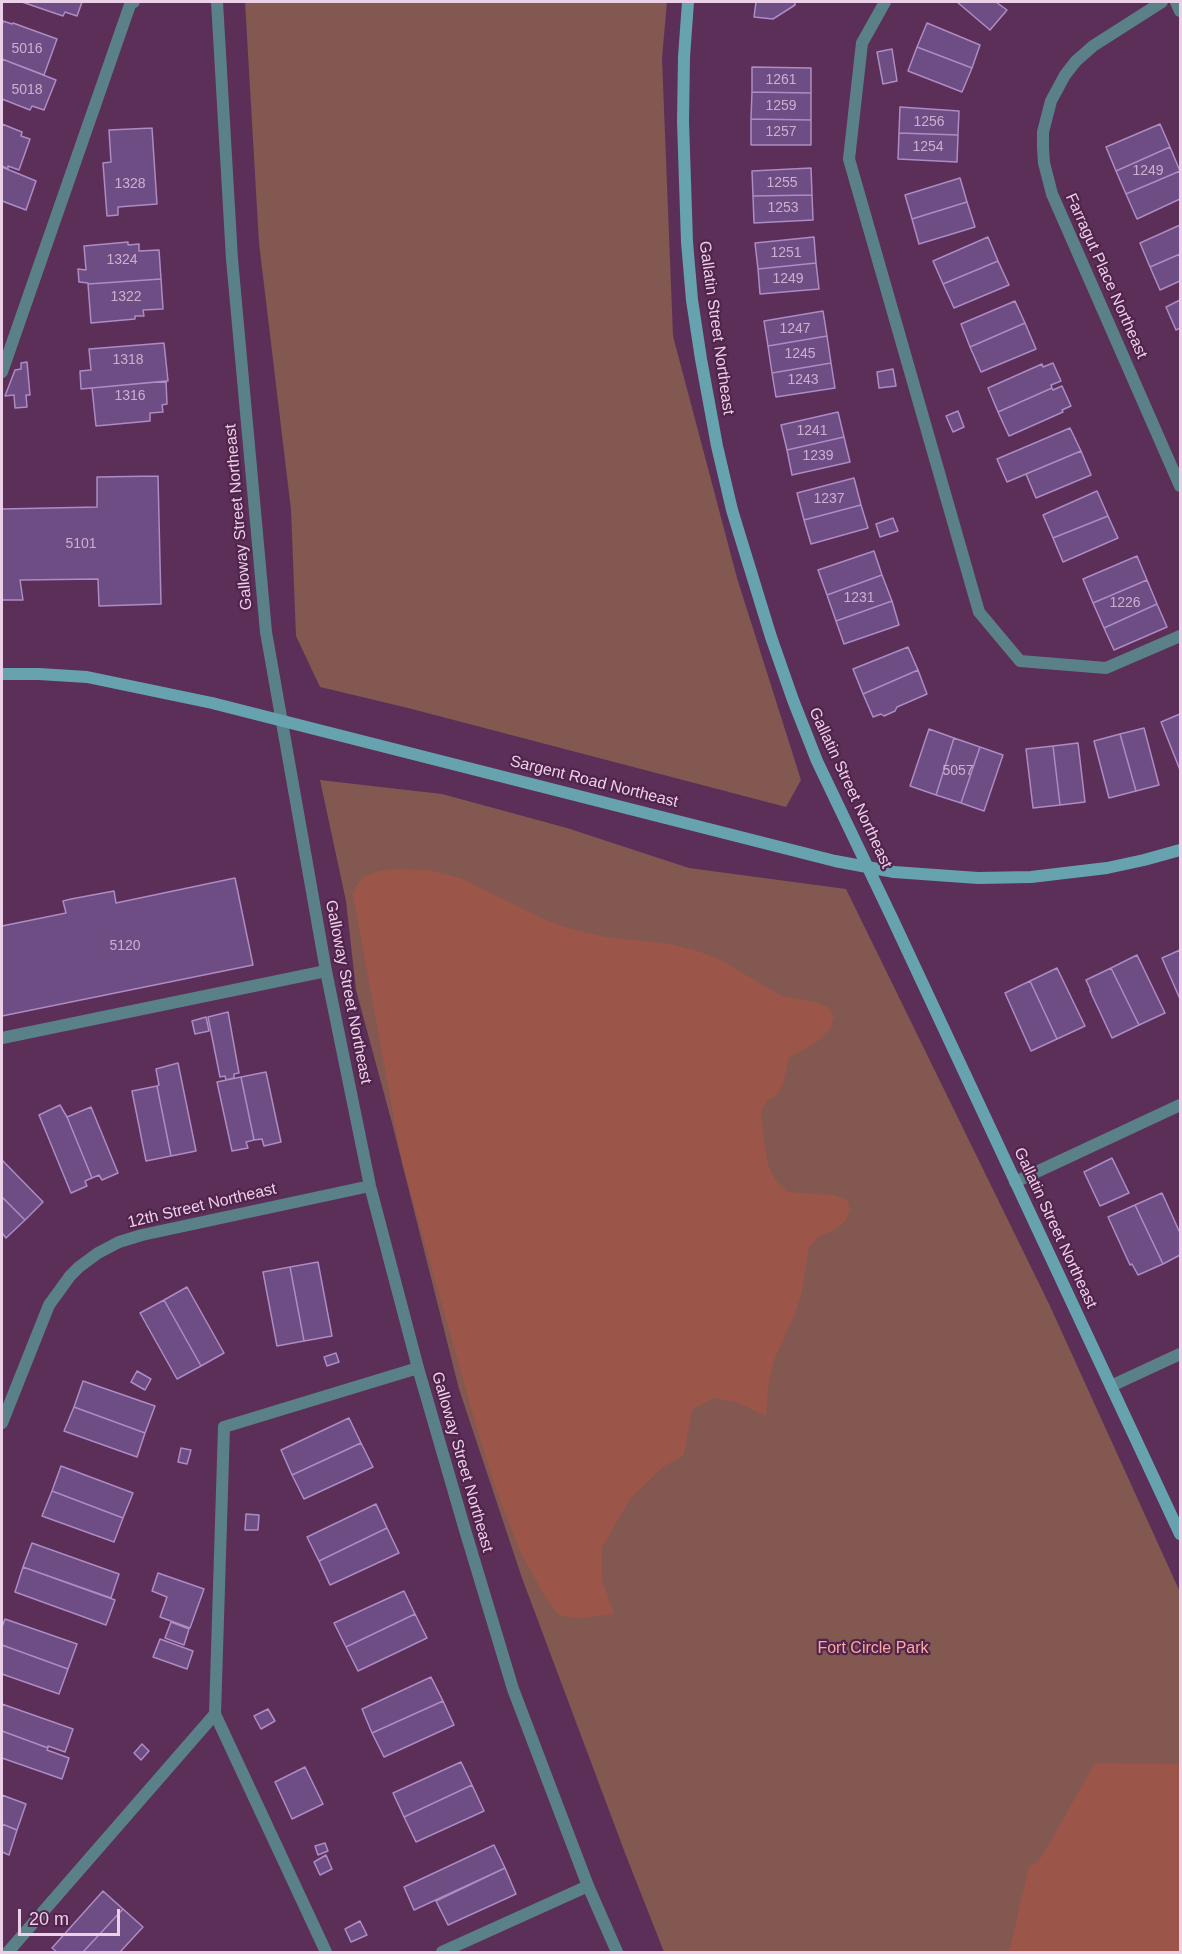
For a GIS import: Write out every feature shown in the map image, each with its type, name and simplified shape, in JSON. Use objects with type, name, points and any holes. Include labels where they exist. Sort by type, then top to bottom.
[{"type":"street","points":[[2,372],[131,2],[134,2]]},
{"type":"street","name":"Galloway Street Northeast","points":[[218,2],[232,259],[266,632],[326,971],[370,1186],[418,1368],[513,1689],[588,1887],[616,1953]]},
{"type":"street","name":"Gallatin Street Northeast","points":[[688,2],[683,90],[686,230],[694,312],[711,417],[735,521],[767,626],[817,761],[1180,1534]]},
{"type":"street","points":[[885,2],[862,43],[849,159],[979,612],[1020,661],[1106,668],[1180,636]]},
{"type":"street","name":"Farragut Place Northeast","points":[[1162,2],[1093,46],[1076,61],[1065,75],[1051,101],[1043,132],[1044,163],[1056,205],[1180,486]]},
{"type":"street","points":[[1176,2],[1180,11]]},
{"type":"street","name":"Sargent Road Northeast","points":[[2,674],[87,677],[227,707],[835,861],[894,872],[952,877],[1030,877],[1107,868],[1180,850]]},
{"type":"street","points":[[2,1038],[326,971]]},
{"type":"street","points":[[1015,1182],[1180,1105]]},
{"type":"street","name":"12th Street Northeast","points":[[2,1423],[49,1305],[70,1276],[98,1253],[119,1242],[142,1235],[370,1186]]},
{"type":"street","points":[[1111,1386],[1180,1354]]},
{"type":"street","points":[[326,1953],[214,1714],[224,1427],[418,1368]]},
{"type":"street","points":[[8,1953],[214,1714]]},
{"type":"street","points":[[442,1953],[588,1887]]},
{"type":"green space","points":[[245,2],[667,2],[662,58],[673,336],[737,578],[801,780],[786,807],[320,687],[296,636],[291,510],[259,243]]},
{"type":"green space","name":"Fort Circle Park","points":[[320,780],[442,794],[567,828],[689,868],[846,889],[1050,1306],[1180,1592],[1180,1952],[664,1952],[522,1578],[459,1389],[356,990],[346,901]]},
{"type":"shaded area","points":[[392,869],[429,870],[463,879],[565,927],[606,937],[671,944],[695,950],[719,959],[782,996],[828,1007],[834,1017],[830,1029],[818,1041],[789,1058],[783,1084],[777,1095],[767,1101],[761,1112],[769,1167],[777,1182],[788,1192],[835,1195],[847,1200],[850,1209],[846,1221],[834,1230],[818,1237],[809,1248],[802,1291],[795,1314],[776,1355],[769,1380],[766,1416],[736,1402],[713,1398],[692,1410],[684,1455],[663,1467],[630,1499],[602,1548],[602,1579],[614,1614],[582,1618],[559,1615],[545,1597],[520,1551],[495,1487],[475,1422],[402,1162],[353,895],[363,877]]},
{"type":"shaded area","points":[[1095,1763],[1180,1764],[1180,1952],[1009,1952],[1029,1866],[1038,1862]]},
{"type":"building","points":[[22,2],[82,2],[77,16],[65,12],[63,16]]},
{"type":"building","points":[[756,2],[795,2],[795,5],[773,19],[754,17]]},
{"type":"building","points":[[957,2],[996,2],[1007,10],[990,30]]},
{"type":"building","points":[[3,21],[57,39],[44,75],[2,59]]},
{"type":"building","points":[[927,23],[980,45],[972,68],[917,47]]},
{"type":"building","points":[[917,47],[972,68],[962,92],[908,71]]},
{"type":"building","points":[[892,49],[897,81],[883,84],[877,52]]},
{"type":"building","points":[[2,59],[56,80],[44,110],[32,106],[30,110],[2,99]]},
{"type":"building","points":[[752,67],[811,68],[811,93],[752,92]]},
{"type":"building","points":[[752,92],[811,93],[811,120],[751,119]]},
{"type":"building","points":[[900,107],[959,111],[958,135],[899,133]]},
{"type":"building","points":[[751,119],[811,120],[811,145],[751,145]]},
{"type":"building","points":[[2,124],[22,132],[21,136],[30,139],[19,170],[2,166]]},
{"type":"building","points":[[1160,124],[1170,147],[1116,171],[1106,147]]},
{"type":"building","points":[[152,128],[157,204],[118,207],[118,215],[107,216],[103,163],[111,162],[109,130]]},
{"type":"building","points":[[899,133],[958,135],[957,162],[898,159]]},
{"type":"building","points":[[1170,147],[1180,171],[1126,194],[1116,171]]},
{"type":"building","points":[[2,167],[36,181],[26,210],[2,201]]},
{"type":"building","points":[[811,168],[812,195],[753,196],[752,171]]},
{"type":"building","points":[[1180,171],[1180,199],[1137,219],[1126,194]]},
{"type":"building","points":[[960,178],[967,202],[912,219],[905,195]]},
{"type":"building","points":[[812,195],[813,220],[754,223],[753,196]]},
{"type":"building","points":[[967,202],[975,227],[919,244],[912,219]]},
{"type":"building","points":[[1180,225],[1180,254],[1150,267],[1140,243]]},
{"type":"building","points":[[814,237],[816,263],[758,269],[755,243]]},
{"type":"building","points":[[988,237],[998,261],[943,284],[933,261]]},
{"type":"building","points":[[128,242],[128,245],[139,244],[139,251],[159,250],[161,279],[88,284],[79,282],[78,269],[86,270],[84,246]]},
{"type":"building","points":[[1180,254],[1180,281],[1160,290],[1150,267]]},
{"type":"building","points":[[998,261],[1009,285],[954,308],[943,284]]},
{"type":"building","points":[[816,263],[819,289],[760,294],[758,269]]},
{"type":"building","points":[[161,279],[163,309],[143,310],[144,316],[135,316],[135,319],[91,323],[88,284]]},
{"type":"building","points":[[1180,300],[1180,328],[1176,330],[1166,307]]},
{"type":"building","points":[[1015,301],[1025,323],[970,347],[961,324]]},
{"type":"building","points":[[823,311],[827,336],[768,346],[764,321]]},
{"type":"building","points":[[1025,323],[1036,349],[981,372],[970,347]]},
{"type":"building","points":[[827,336],[831,363],[772,373],[768,346]]},
{"type":"building","points":[[164,343],[168,381],[81,389],[80,371],[91,370],[89,349]]},
{"type":"building","points":[[27,362],[30,395],[26,395],[27,407],[15,408],[14,395],[5,396],[15,370],[21,369],[21,363]]},
{"type":"building","points":[[831,363],[835,388],[776,397],[772,373]]},
{"type":"building","points":[[1053,363],[1061,381],[1051,385],[1052,388],[998,412],[988,388],[1042,364],[1043,367]]},
{"type":"building","points":[[893,369],[896,386],[879,388],[877,372]]},
{"type":"building","points":[[166,381],[167,404],[162,405],[163,412],[150,413],[150,421],[96,426],[92,388]]},
{"type":"building","points":[[1062,386],[1071,406],[1062,410],[1063,412],[1009,436],[998,412],[1052,388],[1053,390]]},
{"type":"building","points":[[958,411],[964,427],[953,432],[946,416]]},
{"type":"building","points":[[838,412],[844,437],[787,450],[781,425]]},
{"type":"building","points":[[1070,428],[1081,451],[1007,482],[997,459]]},
{"type":"building","points":[[844,437],[850,462],[792,475],[787,450]]},
{"type":"building","points":[[1081,451],[1091,475],[1036,498],[1026,474]]},
{"type":"building","points":[[158,476],[161,604],[99,606],[98,579],[20,580],[23,600],[2,600],[2,509],[97,507],[97,477]]},
{"type":"building","points":[[854,478],[861,505],[804,520],[797,493]]},
{"type":"building","points":[[1097,491],[1108,516],[1053,538],[1043,515]]},
{"type":"building","points":[[861,505],[868,528],[811,544],[804,520]]},
{"type":"building","points":[[1108,516],[1118,538],[1063,562],[1053,538]]},
{"type":"building","points":[[893,518],[898,531],[880,537],[876,524]]},
{"type":"building","points":[[874,551],[882,575],[827,595],[818,570]]},
{"type":"building","points":[[1137,556],[1147,580],[1093,603],[1083,579]]},
{"type":"building","points":[[882,575],[892,601],[836,621],[827,595]]},
{"type":"building","points":[[1147,580],[1157,604],[1104,628],[1093,603]]},
{"type":"building","points":[[892,601],[899,625],[844,644],[836,621]]},
{"type":"building","points":[[1157,604],[1167,627],[1114,650],[1104,628]]},
{"type":"building","points":[[908,647],[918,670],[863,694],[853,669]]},
{"type":"building","points":[[918,670],[927,694],[897,707],[895,711],[884,716],[881,714],[873,717],[863,694]]},
{"type":"building","points":[[1180,714],[1180,770],[1161,722]]},
{"type":"building","points":[[1144,728],[1159,785],[1136,791],[1120,734]]},
{"type":"building","points":[[929,729],[954,738],[936,795],[910,786]]},
{"type":"building","points":[[1120,734],[1136,791],[1109,798],[1094,741]]},
{"type":"building","points":[[954,738],[980,747],[961,803],[936,795]]},
{"type":"building","points":[[1078,743],[1085,802],[1060,805],[1053,746]]},
{"type":"building","points":[[1053,746],[1060,805],[1033,808],[1026,749]]},
{"type":"building","points":[[980,747],[1003,755],[984,811],[961,803]]},
{"type":"building","points":[[235,878],[253,965],[2,1016],[2,926],[66,913],[63,901],[71,899],[114,891],[116,903]]},
{"type":"building","points":[[1180,950],[1180,999],[1162,958]]},
{"type":"building","points":[[1137,955],[1165,1013],[1139,1025],[1111,968]]},
{"type":"building","points":[[1057,968],[1085,1026],[1057,1039],[1030,981]]},
{"type":"building","points":[[1111,968],[1139,1025],[1112,1038],[1086,980]]},
{"type":"building","points":[[1030,981],[1057,1039],[1031,1051],[1005,993]]},
{"type":"building","points":[[228,1012],[239,1073],[234,1074],[234,1078],[226,1080],[225,1076],[220,1077],[208,1017]]},
{"type":"building","points":[[206,1017],[209,1031],[195,1034],[192,1021]]},
{"type":"building","points":[[178,1063],[196,1151],[171,1156],[157,1086],[159,1085],[156,1069]]},
{"type":"building","points":[[266,1072],[281,1142],[264,1146],[262,1139],[254,1140],[241,1077]]},
{"type":"building","points":[[241,1077],[254,1140],[246,1142],[248,1148],[232,1151],[217,1082]]},
{"type":"building","points":[[157,1086],[171,1156],[146,1161],[132,1091]]},
{"type":"building","points":[[60,1105],[92,1178],[85,1181],[87,1186],[71,1193],[39,1115]]},
{"type":"building","points":[[91,1107],[118,1173],[102,1180],[99,1175],[92,1178],[67,1117]]},
{"type":"building","points":[[1112,1158],[1129,1193],[1100,1206],[1084,1172]]},
{"type":"building","points":[[2,1160],[43,1202],[25,1220],[2,1197]]},
{"type":"building","points":[[1162,1193],[1180,1233],[1180,1255],[1163,1264],[1135,1205]]},
{"type":"building","points":[[2,1197],[25,1220],[6,1238],[2,1233]]},
{"type":"building","points":[[1135,1205],[1163,1264],[1138,1275],[1132,1264],[1130,1265],[1108,1217]]},
{"type":"building","points":[[318,1262],[332,1336],[304,1341],[290,1267]]},
{"type":"building","points":[[290,1267],[304,1341],[277,1346],[263,1272]]},
{"type":"building","points":[[187,1287],[224,1353],[201,1366],[164,1300]]},
{"type":"building","points":[[164,1300],[201,1366],[177,1379],[140,1313]]},
{"type":"building","points":[[336,1353],[339,1362],[327,1366],[324,1357]]},
{"type":"building","points":[[137,1371],[151,1379],[145,1390],[131,1382]]},
{"type":"building","points":[[83,1381],[155,1406],[145,1433],[74,1407]]},
{"type":"building","points":[[74,1407],[145,1433],[137,1457],[64,1431]]},
{"type":"building","points":[[349,1418],[361,1443],[292,1475],[281,1450]]},
{"type":"building","points":[[361,1443],[373,1467],[304,1499],[292,1475]]},
{"type":"building","points":[[181,1448],[191,1450],[187,1464],[178,1462]]},
{"type":"building","points":[[61,1466],[133,1493],[123,1518],[52,1491]]},
{"type":"building","points":[[52,1491],[123,1518],[114,1542],[42,1516]]},
{"type":"building","points":[[376,1504],[387,1528],[319,1561],[307,1537]]},
{"type":"building","points":[[246,1514],[259,1515],[258,1530],[245,1530]]},
{"type":"building","points":[[387,1528],[399,1553],[330,1585],[319,1561]]},
{"type":"building","points":[[32,1543],[119,1574],[111,1598],[23,1567]]},
{"type":"building","points":[[23,1567],[115,1600],[106,1625],[15,1592]]},
{"type":"building","points":[[158,1573],[204,1589],[190,1628],[160,1617],[167,1597],[152,1591]]},
{"type":"building","points":[[404,1591],[415,1614],[346,1647],[334,1623]]},
{"type":"building","points":[[415,1614],[427,1638],[358,1671],[346,1647]]},
{"type":"building","points":[[5,1619],[77,1644],[68,1669],[2,1645],[2,1627]]},
{"type":"building","points":[[171,1622],[189,1629],[184,1645],[165,1638]]},
{"type":"building","points":[[160,1639],[193,1651],[187,1669],[153,1657]]},
{"type":"building","points":[[2,1645],[68,1669],[59,1694],[2,1674]]},
{"type":"building","points":[[431,1677],[443,1701],[372,1733],[362,1709]]},
{"type":"building","points":[[443,1701],[454,1725],[384,1757],[372,1733]]},
{"type":"building","points":[[2,1704],[73,1729],[65,1752],[2,1731]]},
{"type":"building","points":[[268,1709],[275,1721],[261,1729],[254,1716]]},
{"type":"building","points":[[2,1731],[69,1758],[62,1779],[2,1758]]},
{"type":"building","points":[[142,1744],[149,1751],[141,1760],[134,1753]]},
{"type":"building","points":[[461,1762],[472,1785],[404,1817],[393,1793]]},
{"type":"building","points":[[305,1767],[323,1804],[292,1819],[275,1782]]},
{"type":"building","points":[[472,1785],[484,1811],[416,1842],[404,1817]]},
{"type":"building","points":[[2,1795],[26,1804],[17,1830],[2,1824]]},
{"type":"building","points":[[2,1824],[17,1830],[9,1855],[2,1852]]},
{"type":"building","points":[[325,1843],[328,1851],[318,1855],[315,1846]]},
{"type":"building","points":[[494,1845],[505,1868],[414,1910],[404,1887]]},
{"type":"building","points":[[326,1855],[332,1869],[320,1875],[314,1862]]},
{"type":"building","points":[[505,1868],[516,1894],[448,1925],[436,1901]]},
{"type":"building","points":[[103,1891],[123,1909],[83,1952],[57,1952],[52,1948]]},
{"type":"building","points":[[123,1909],[143,1927],[120,1952],[83,1952]]},
{"type":"building","points":[[360,1921],[367,1935],[351,1942],[345,1929]]}]
